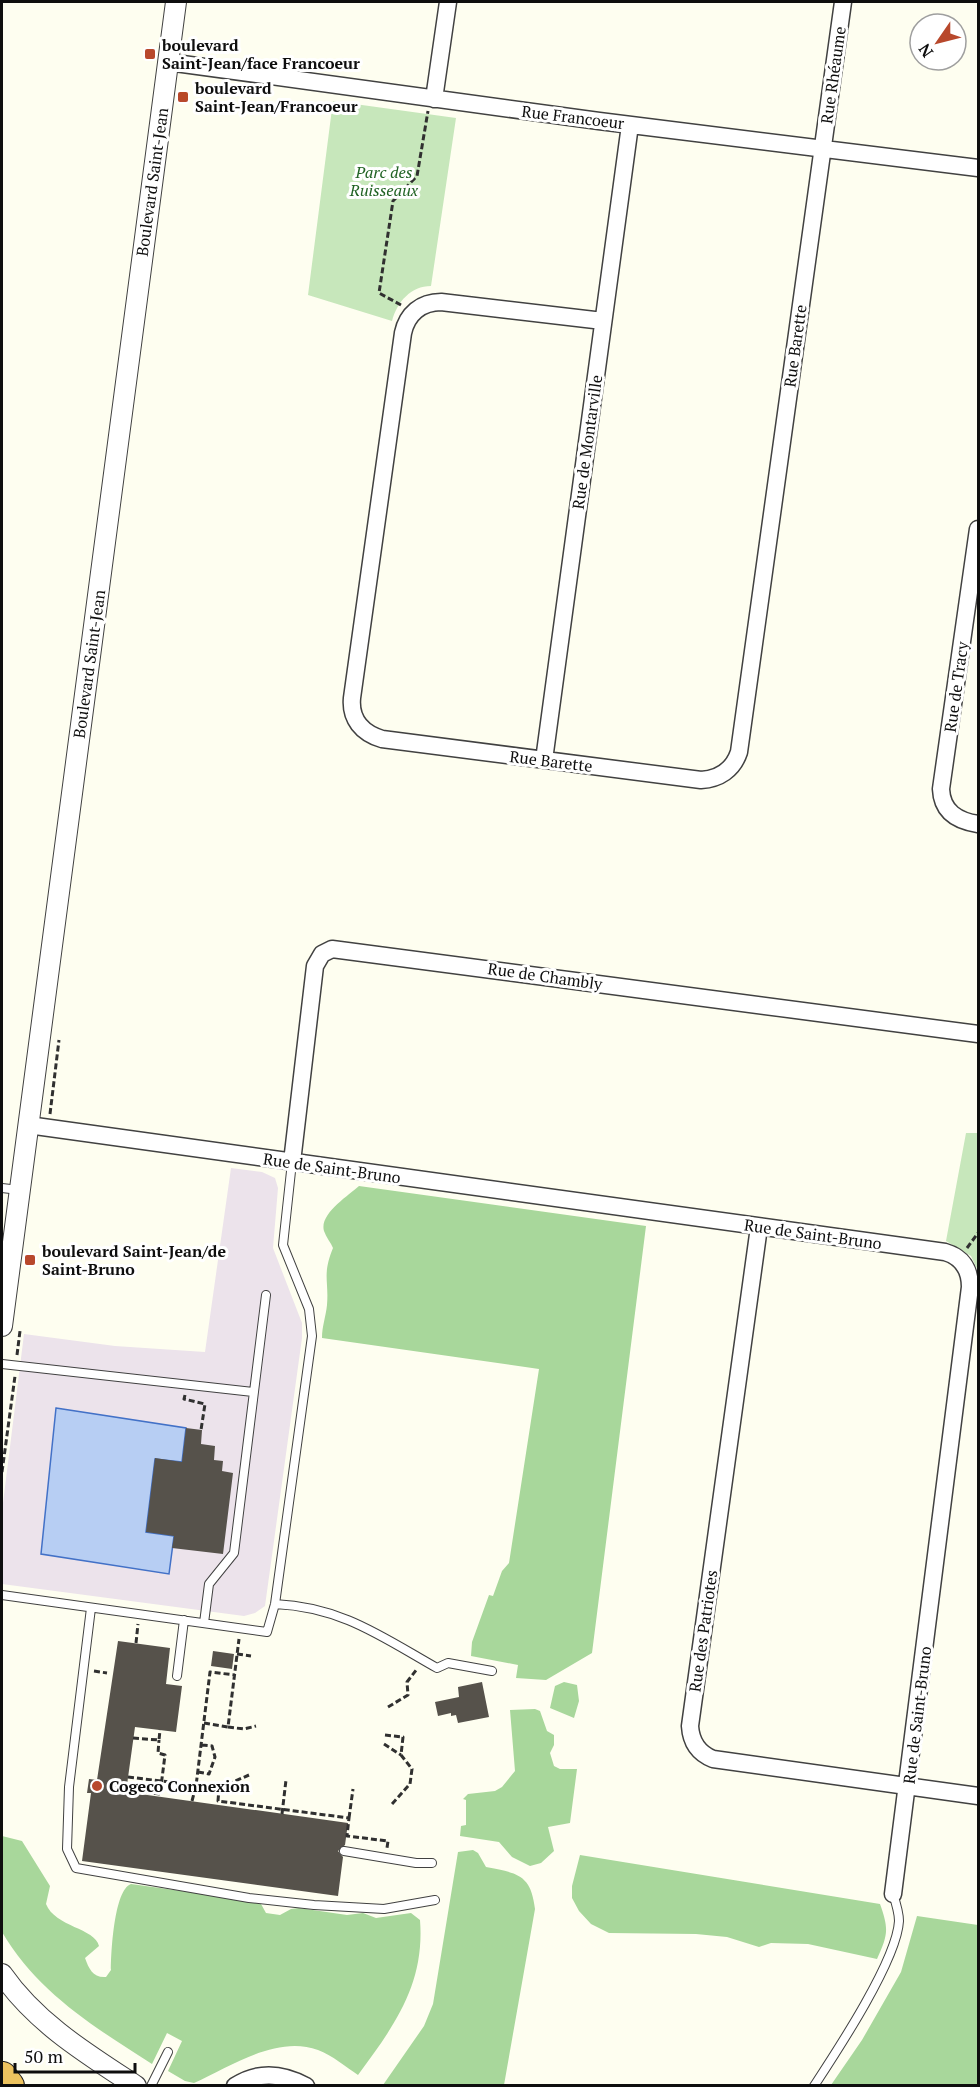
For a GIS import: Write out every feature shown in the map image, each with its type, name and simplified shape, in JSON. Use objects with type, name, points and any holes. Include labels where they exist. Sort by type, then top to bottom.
[{"type":"highway","points":[[2,2077],[9,2085]]},
{"type":"street","name":"Boulevard Saint-Jean","points":[[2,1317],[10,1189],[28,1125],[176,2]]},
{"type":"street","points":[[434,99],[448,2]]},
{"type":"street","name":"Rue Rhéaume","points":[[822,148],[843,2]]},
{"type":"street","name":"Rue Francoeur","points":[[168,62],[630,125],[978,168]]},
{"type":"street","name":"Rue de Montarville","points":[[544,760],[630,125]]},
{"type":"street","name":"Rue Barette","points":[[414,312],[403,333],[352,698],[353,712],[364,730],[382,739],[707,780],[724,774],[737,758],[822,148]]},
{"type":"street","points":[[414,312],[423,305],[441,302],[603,321]]},
{"type":"street","name":"Rue de Tracy","points":[[978,529],[941,789],[944,804],[950,813],[966,822],[978,824]]},
{"type":"street","name":"Rue de Chambly","points":[[292,1162],[315,966],[322,954],[332,948],[978,1035]]},
{"type":"street","name":"Rue de Saint-Bruno","points":[[28,1125],[945,1252],[962,1262],[969,1274],[970,1287],[893,1894]]},
{"type":"street","name":"Rue des Patriotes","points":[[759,1227],[690,1726],[692,1738],[702,1753],[713,1759],[978,1796]]},
{"type":"street","points":[[2,1974],[22,2000],[51,2027],[136,2085]]},
{"type":"street","points":[[235,2085],[254,2077],[272,2075],[286,2077],[306,2085]]},
{"type":"lane","points":[[2,1595],[267,1632],[275,1604],[312,1336],[309,1309],[284,1245],[292,1162]]},
{"type":"lane","points":[[204,1623],[209,1584],[234,1553],[266,1295]]},
{"type":"lane","points":[[2,1364],[254,1392]]},
{"type":"lane","points":[[275,1604],[348,1618],[437,1668],[448,1663],[492,1671]]},
{"type":"lane","points":[[92,1608],[69,1786],[67,1849],[76,1868],[249,1898],[314,1905],[384,1909],[435,1900]]},
{"type":"lane","points":[[177,1677],[184,1620]]},
{"type":"lane","points":[[344,1851],[416,1863],[432,1863]]},
{"type":"lane","points":[[814,2085],[850,2028],[893,1945],[899,1919],[893,1894]]},
{"type":"lane","points":[[151,2085],[168,2052]]},
{"type":"path","points":[[414,312],[379,292],[393,201],[417,176],[428,110],[434,99]]},
{"type":"path","points":[[2,1472],[13,1387]]},
{"type":"path","points":[[184,1399],[205,1404],[201,1430]]},
{"type":"path","points":[[136,1643],[138,1625]]},
{"type":"path","points":[[228,1727],[239,1637]]},
{"type":"path","points":[[237,1654],[251,1656]]},
{"type":"path","points":[[387,1707],[408,1695],[407,1683],[424,1660]]},
{"type":"path","points":[[93,1671],[108,1673]]},
{"type":"path","points":[[192,1802],[202,1745],[210,1672],[235,1675]]},
{"type":"path","points":[[204,1723],[244,1729],[256,1726]]},
{"type":"path","points":[[127,1790],[160,1794],[165,1755],[158,1753],[160,1730]]},
{"type":"path","points":[[385,1735],[403,1737],[401,1755]]},
{"type":"path","points":[[134,1738],[159,1740]]},
{"type":"path","points":[[384,1744],[401,1755],[412,1769],[410,1784],[392,1804]]},
{"type":"path","points":[[198,1772],[209,1774],[215,1757],[212,1746],[202,1745]]},
{"type":"path","points":[[128,1777],[219,1788],[249,1775]]},
{"type":"path","points":[[282,1811],[286,1780]]},
{"type":"path","points":[[219,1788],[218,1801],[350,1818]]},
{"type":"path","points":[[352,1789],[347,1836],[388,1841],[388,1843]]},
{"type":"shaded area","points":[[231,1168],[262,1172],[275,1178],[278,1188],[273,1248],[302,1323],[302,1338],[265,1606],[255,1613],[244,1616],[2,1584],[2,1511],[24,1334],[115,1346],[205,1352]]},
{"type":"green space","name":"Parc des Ruisseaux","points":[[333,101],[456,118],[431,286],[417,289],[406,296],[397,308],[392,321],[308,295]]},
{"type":"green space","points":[[966,1133],[978,1133],[978,1271],[971,1256],[946,1241]]},
{"type":"green space","points":[[359,1186],[646,1226],[592,1653],[546,1680],[516,1678],[518,1665],[471,1656],[472,1642],[489,1595],[493,1596],[502,1571],[509,1563],[539,1369],[322,1338],[327,1305],[327,1271],[333,1248],[324,1231],[324,1225],[330,1212]]},
{"type":"green space","points":[[564,1682],[577,1685],[579,1701],[574,1718],[550,1708],[555,1686]]},
{"type":"green space","points":[[535,1709],[540,1711],[547,1731],[554,1735],[554,1745],[550,1753],[554,1766],[560,1769],[577,1769],[570,1823],[548,1827],[554,1851],[541,1863],[530,1866],[512,1857],[499,1842],[460,1836],[461,1826],[466,1825],[466,1800],[463,1799],[468,1794],[495,1791],[502,1787],[515,1771],[510,1710]]},
{"type":"green space","points":[[2,1836],[22,1841],[50,1886],[46,1904],[51,1912],[96,1940],[99,1946],[85,1958],[90,1969],[98,1976],[106,1977],[111,1970],[117,1909],[125,1889],[131,1884],[253,1901],[261,1904],[266,1913],[280,1915],[291,1909],[299,1908],[347,1915],[363,1913],[376,1918],[411,1913],[420,1920],[420,1943],[412,1985],[395,2022],[358,2075],[318,2050],[302,2046],[287,2046],[254,2054],[194,2083],[185,2081],[168,2071],[182,2041],[167,2033],[152,2064],[68,2007],[32,1973],[16,1953],[2,1932]]},
{"type":"green space","points":[[473,1850],[478,1853],[486,1867],[521,1877],[530,1889],[535,1909],[504,2085],[383,2085],[424,2026],[433,2004],[458,1852]]},
{"type":"green space","points":[[580,1855],[880,1904],[886,1926],[885,1938],[877,1959],[808,1944],[771,1943],[759,1947],[727,1937],[696,1934],[609,1933],[591,1924],[579,1911],[572,1898],[572,1886]]},
{"type":"green space","points":[[917,1916],[978,1925],[978,2085],[831,2085],[862,2040],[901,1972]]},
{"type":"water","points":[[56,1408],[186,1428],[182,1462],[155,1459],[146,1532],[174,1536],[169,1574],[41,1554]]},
{"type":"building","points":[[186,1428],[202,1430],[201,1444],[215,1446],[214,1460],[223,1461],[222,1471],[233,1473],[223,1554],[172,1548],[174,1536],[146,1532],[155,1458],[182,1462]]},
{"type":"building","points":[[118,1641],[170,1648],[166,1684],[182,1686],[176,1732],[135,1727],[126,1792],[348,1823],[345,1845],[338,1851],[343,1857],[338,1896],[82,1861],[91,1793],[87,1793],[89,1779],[97,1780]]},
{"type":"building","points":[[213,1651],[234,1654],[232,1669],[211,1666]]},
{"type":"building","points":[[482,1682],[489,1717],[458,1723],[456,1715],[451,1716],[451,1713],[438,1716],[435,1702],[459,1697],[458,1687]]},
{"type":"place","name":"boulevard Saint-Jean/face Francoeur","points":[[150,54]]},
{"type":"place","name":"boulevard Saint-Jean/Francoeur","points":[[183,97]]},
{"type":"place","name":"boulevard Saint-Jean/de Saint-Bruno","points":[[30,1260]]},
{"type":"place","name":"Cogeco Connexion","points":[[97,1786]]}]
